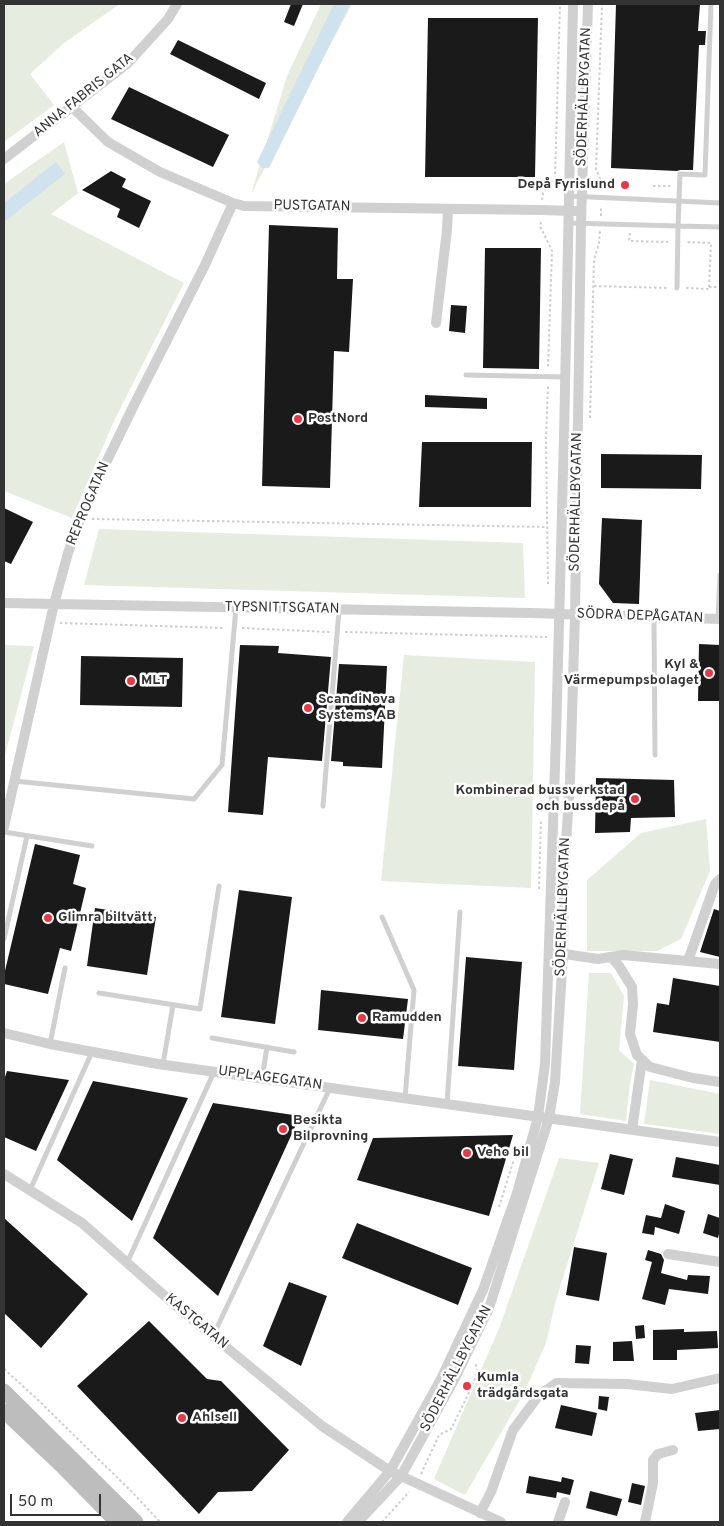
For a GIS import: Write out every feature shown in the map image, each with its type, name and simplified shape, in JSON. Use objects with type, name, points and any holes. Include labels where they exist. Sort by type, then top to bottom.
[{"type":"main road","points":[[4,1391],[136,1522]]},
{"type":"main road","points":[[4,1411],[117,1522]]},
{"type":"street","name":"ANNA FABRIS GATA","points":[[4,159],[128,63],[168,19],[177,4]]},
{"type":"street","name":"SÖDERHÄLLBYGATAN","points":[[347,1522],[390,1471],[442,1379],[483,1290],[544,1118],[560,614],[573,4]]},
{"type":"street","name":"SÖDERHÄLLBYGATAN","points":[[358,1522],[401,1476],[490,1308],[555,1082],[570,782],[575,615],[581,212],[588,4]]},
{"type":"street","name":"PUSTGATAN","points":[[72,107],[108,142],[160,172],[244,206],[581,212]]},
{"type":"street","name":"REPROGATAN","points":[[4,827],[54,604],[80,518],[134,405],[206,265],[233,203]]},
{"type":"street","points":[[436,323],[448,209]]},
{"type":"street","name":"TYPSNITTSGATAN","points":[[4,603],[560,614]]},
{"type":"street","name":"SÖDRA DEPÅGATAN","points":[[560,614],[719,619]]},
{"type":"street","points":[[688,961],[715,884],[720,879]]},
{"type":"street","points":[[549,952],[598,960],[623,955],[720,964]]},
{"type":"street","points":[[611,957],[632,987],[633,1004],[630,1034],[637,1055],[650,1067],[693,1078],[720,1082]]},
{"type":"street","name":"UPPLAGEGATAN","points":[[4,1033],[50,1044],[163,1064],[544,1118]]},
{"type":"street","points":[[632,1130],[642,1060]]},
{"type":"street","points":[[544,1118],[720,1142]]},
{"type":"street","name":"KASTGATAN","points":[[4,1174],[82,1222],[175,1305],[322,1426],[390,1471],[501,1522]]},
{"type":"street","points":[[668,1254],[720,1262]]},
{"type":"street","points":[[480,1513],[491,1492],[514,1430],[539,1395],[557,1383],[627,1384],[672,1390],[720,1378]]},
{"type":"street","points":[[645,1522],[648,1517],[653,1483],[653,1460],[658,1454],[673,1450]]},
{"type":"street","points":[[558,1522],[565,1502]]},
{"type":"lane","points":[[677,288],[680,174],[705,175],[711,4]]},
{"type":"lane","points":[[569,196],[720,203]]},
{"type":"lane","points":[[568,223],[720,227]]},
{"type":"lane","points":[[466,375],[566,377]]},
{"type":"lane","points":[[719,619],[720,575]]},
{"type":"lane","points":[[14,781],[194,799],[222,765],[236,608]]},
{"type":"lane","points":[[324,806],[339,610]]},
{"type":"lane","points":[[654,617],[655,755]]},
{"type":"lane","points":[[4,832],[92,846]]},
{"type":"lane","points":[[4,939],[27,836]]},
{"type":"lane","points":[[99,993],[200,1009],[218,886]]},
{"type":"lane","points":[[447,1104],[460,912]]},
{"type":"lane","points":[[382,917],[414,990],[405,1098]]},
{"type":"lane","points":[[50,1044],[65,968]]},
{"type":"lane","points":[[163,1064],[173,1005]]},
{"type":"lane","points":[[212,1038],[294,1052]]},
{"type":"lane","points":[[262,1078],[267,1047]]},
{"type":"lane","points":[[30,1190],[92,1052]]},
{"type":"lane","points":[[127,1263],[214,1072]]},
{"type":"lane","points":[[213,1336],[330,1088]]},
{"type":"path","points":[[543,193],[555,177],[560,4]]},
{"type":"path","points":[[601,181],[613,184]]},
{"type":"path","points":[[653,186],[680,186]]},
{"type":"path","points":[[540,226],[552,251],[546,438],[548,587]]},
{"type":"path","points":[[630,232],[629,241],[675,242]]},
{"type":"path","points":[[709,287],[720,287]]},
{"type":"path","points":[[80,518],[547,528]]},
{"type":"path","points":[[50,622],[548,637],[548,614]]},
{"type":"path","points":[[539,888],[541,813]]},
{"type":"path","points":[[498,1210],[514,1157]]},
{"type":"path","points":[[4,1369],[130,1490],[160,1522]]},
{"type":"shaded area","points":[[4,4],[120,4],[64,43],[30,74],[54,105],[4,142]]},
{"type":"shaded area","points":[[321,4],[352,4],[251,194],[287,76]]},
{"type":"shaded area","points":[[64,142],[78,193],[51,214],[184,283],[114,421],[72,518],[4,491],[4,184]]},
{"type":"shaded area","points":[[99,529],[523,543],[525,598],[84,585]]},
{"type":"shaded area","points":[[4,645],[34,646],[4,759]]},
{"type":"shaded area","points":[[404,655],[535,662],[531,888],[381,881]]},
{"type":"shaded area","points":[[706,819],[710,871],[681,939],[657,951],[587,951],[587,880],[641,833]]},
{"type":"shaded area","points":[[589,973],[611,973],[624,996],[619,1050],[634,1064],[626,1121],[580,1114]]},
{"type":"shaded area","points":[[650,1080],[720,1094],[720,1134],[644,1124]]},
{"type":"shaded area","points":[[559,1158],[599,1163],[556,1300],[546,1343],[524,1393],[465,1495],[434,1479],[500,1326]]},
{"type":"water","points":[[334,4],[350,4],[269,168],[262,168],[257,162]]},
{"type":"water","points":[[56,162],[65,174],[4,222],[4,203]]},
{"type":"building","points":[[291,4],[303,4],[294,26],[284,22]]},
{"type":"building","points":[[616,4],[700,4],[698,31],[706,31],[705,45],[699,45],[693,170],[611,168]]},
{"type":"building","points":[[428,18],[538,18],[535,177],[425,177]]},
{"type":"building","points":[[178,40],[266,83],[259,99],[170,54]]},
{"type":"building","points":[[129,87],[229,135],[213,167],[111,119]]},
{"type":"building","points":[[111,171],[126,179],[122,187],[151,201],[139,228],[117,217],[120,209],[82,190]]},
{"type":"building","name":"PostNord","points":[[269,225],[338,228],[337,279],[353,279],[349,352],[334,351],[330,488],[262,486]]},
{"type":"building","points":[[485,248],[541,248],[539,369],[483,368]]},
{"type":"building","points":[[451,305],[467,306],[465,333],[449,331]]},
{"type":"building","points":[[425,395],[487,398],[487,409],[425,407]]},
{"type":"building","points":[[422,442],[532,442],[531,507],[419,507]]},
{"type":"building","points":[[601,454],[702,455],[701,489],[601,488]]},
{"type":"building","points":[[4,508],[33,522],[11,564],[4,561]]},
{"type":"building","points":[[602,518],[642,520],[639,604],[613,603],[599,584]]},
{"type":"building","name":"Kyl & Värmepumpsbolaget","points":[[699,644],[720,645],[720,701],[698,701]]},
{"type":"building","points":[[240,645],[279,646],[278,653],[331,657],[322,761],[268,757],[263,815],[228,812]]},
{"type":"building","name":"MLT","points":[[81,656],[183,658],[182,707],[80,705]]},
{"type":"building","name":"ScandiNova Systems AB","points":[[339,664],[387,666],[382,768],[343,766],[343,762],[331,761]]},
{"type":"building","name":"Kombinerad bussverkstad och bussdepå","points":[[596,778],[674,780],[675,817],[631,818],[630,832],[595,833]]},
{"type":"building","name":"Glimra biltvätt","points":[[35,844],[80,855],[73,884],[86,888],[71,951],[60,948],[48,994],[4,984],[4,975]]},
{"type":"building","points":[[239,890],[292,897],[275,1024],[221,1017]]},
{"type":"building","points":[[95,908],[156,917],[147,975],[87,966]]},
{"type":"building","points":[[714,909],[720,911],[720,957],[700,952]]},
{"type":"building","points":[[466,957],[522,962],[514,1070],[458,1066]]},
{"type":"building","points":[[673,978],[720,986],[720,1042],[653,1032],[657,1003],[669,1005]]},
{"type":"building","points":[[321,990],[408,999],[403,1039],[318,1030]]},
{"type":"building","points":[[7,1071],[69,1080],[36,1151],[4,1137],[4,1080]]},
{"type":"building","points":[[93,1081],[188,1098],[132,1221],[57,1160]]},
{"type":"building","points":[[213,1103],[300,1116],[218,1296],[153,1238]]},
{"type":"building","points":[[513,1135],[489,1216],[357,1180],[373,1138]]},
{"type":"building","points":[[610,1154],[633,1159],[624,1195],[601,1189]]},
{"type":"building","points":[[676,1157],[720,1165],[720,1185],[672,1177]]},
{"type":"building","points":[[665,1204],[685,1211],[679,1234],[655,1227],[654,1235],[642,1233],[646,1215],[661,1218]]},
{"type":"building","points":[[708,1214],[720,1218],[718,1238],[703,1233]]},
{"type":"building","points":[[4,1218],[88,1294],[41,1348],[4,1313]]},
{"type":"building","points":[[357,1223],[472,1268],[458,1305],[342,1258]]},
{"type":"building","points":[[574,1247],[607,1253],[599,1301],[566,1295]]},
{"type":"building","points":[[648,1250],[661,1254],[664,1260],[661,1273],[687,1280],[688,1275],[710,1276],[708,1294],[669,1289],[665,1305],[642,1299],[652,1262],[645,1260]]},
{"type":"building","points":[[289,1282],[327,1296],[301,1366],[263,1346]]},
{"type":"building","name":"Ahlsell","points":[[149,1321],[207,1379],[221,1381],[289,1450],[252,1491],[218,1492],[199,1514],[77,1386]]},
{"type":"building","points":[[644,1325],[645,1338],[636,1339],[635,1326]]},
{"type":"building","points":[[684,1329],[684,1332],[717,1331],[718,1348],[677,1350],[677,1360],[653,1360],[653,1330]]},
{"type":"building","points":[[632,1341],[634,1361],[613,1361],[613,1342]]},
{"type":"building","points":[[576,1345],[591,1346],[589,1364],[575,1363]]},
{"type":"building","points":[[599,1396],[609,1397],[607,1411],[598,1409]]},
{"type":"building","points":[[561,1405],[597,1413],[592,1436],[555,1428]]},
{"type":"building","points":[[720,1410],[720,1429],[698,1431],[695,1413]]},
{"type":"building","points":[[529,1476],[561,1482],[562,1477],[574,1480],[570,1495],[557,1492],[556,1498],[526,1493]]},
{"type":"building","points":[[632,1483],[645,1486],[641,1505],[628,1502]]},
{"type":"building","points":[[590,1491],[622,1499],[617,1516],[586,1508]]},
{"type":"place","name":"Depå Fyrislund","points":[[625,185]]},
{"type":"place","name":"PostNord","points":[[298,419]]},
{"type":"place","name":"Kyl & Värmepumpsbolaget","points":[[709,673]]},
{"type":"place","name":"MLT","points":[[131,681]]},
{"type":"place","name":"ScandiNova Systems AB","points":[[308,708]]},
{"type":"place","name":"Kombinerad bussverkstad och bussdepå","points":[[635,799]]},
{"type":"place","name":"Glimra biltvätt","points":[[48,918]]},
{"type":"place","name":"Ramudden","points":[[362,1018]]},
{"type":"place","name":"Besikta Bilprovning","points":[[283,1129]]},
{"type":"place","name":"Veho bil","points":[[467,1153]]},
{"type":"place","name":"Kumla trädgårdsgata","points":[[467,1386]]},
{"type":"place","name":"Ahlsell","points":[[182,1418]]}]
